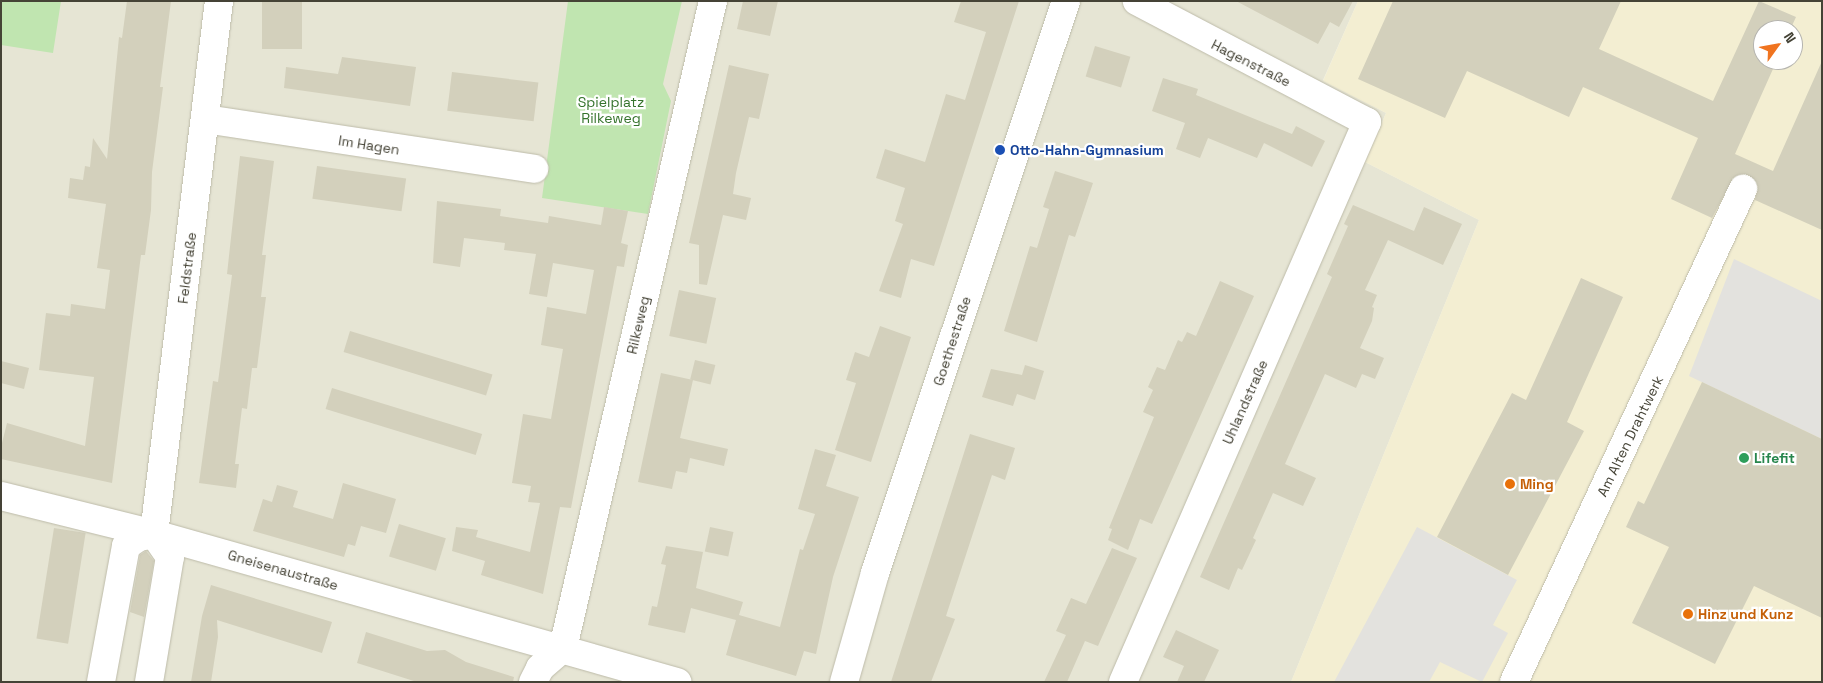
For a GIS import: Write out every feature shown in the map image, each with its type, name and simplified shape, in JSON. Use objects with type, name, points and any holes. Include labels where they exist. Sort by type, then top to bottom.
[{"type":"street","name":"Feldstraße","points":[[154,534],[219,1]]},
{"type":"street","name":"Rilkeweg","points":[[563,648],[713,1]]},
{"type":"street","name":"Goethestraße","points":[[844,682],[875,573],[1066,1]]},
{"type":"street","name":"Hagenstraße","points":[[1137,1],[1367,122]]},
{"type":"street","name":"Im Hagen","points":[[205,120],[534,168]]},
{"type":"street","name":"Uhlandstraße","points":[[1123,682],[1367,122]]},
{"type":"street","name":"Am Alten Drahtwerk","points":[[1514,682],[1744,188]]},
{"type":"street","name":"Gneisenaustraße","points":[[1,496],[154,534],[563,648],[677,682]]},
{"type":"street","points":[[101,682],[126,546],[139,537],[154,534],[170,557],[149,682]]},
{"type":"street","points":[[533,682],[540,668],[563,648]]},
{"type":"shaded area","points":[[1,1],[1358,1],[1323,80],[1386,113],[1365,162],[1479,220],[1291,682],[1,682]]},
{"type":"shaded area","points":[[1358,1],[1822,1],[1822,682],[1291,682],[1479,220],[1365,162],[1386,113],[1323,81]]},
{"type":"shaded area","points":[[1734,259],[1822,301],[1822,439],[1689,376]]},
{"type":"shaded area","points":[[1417,527],[1517,580],[1493,625],[1508,633],[1482,682],[1440,662],[1429,682],[1334,682]]},
{"type":"green space","points":[[1,1],[61,1],[53,53],[1,45]]},
{"type":"green space","name":"Spielplatz Rilkeweg","points":[[568,1],[682,1],[663,84],[671,101],[648,214],[542,198]]},
{"type":"building","points":[[127,1],[171,1],[160,87],[163,87],[152,172],[151,210],[145,255],[141,255],[112,483],[1,459],[1,447],[7,423],[85,446],[94,377],[39,370],[46,313],[70,316],[71,304],[105,309],[110,270],[97,268],[106,204],[68,198],[70,178],[83,180],[85,166],[90,167],[93,138],[107,159],[119,37],[122,38]]},
{"type":"building","points":[[262,1],[302,1],[302,49],[262,49]]},
{"type":"building","points":[[743,1],[778,1],[770,36],[737,29]]},
{"type":"building","points":[[961,1],[1019,1],[934,266],[911,259],[901,298],[879,291],[903,224],[895,221],[905,188],[876,178],[885,149],[925,162],[946,94],[965,100],[986,32],[954,22]]},
{"type":"building","points":[[1236,1],[1353,1],[1339,27],[1330,22],[1318,44]]},
{"type":"building","points":[[1393,1],[1621,1],[1599,49],[1713,101],[1759,1],[1796,17],[1795,20],[1753,20],[1753,70],[1773,70],[1735,154],[1773,171],[1822,61],[1822,230],[1755,200],[1758,187],[1749,175],[1734,177],[1712,218],[1671,199],[1698,138],[1583,87],[1569,117],[1467,71],[1445,118],[1358,79]]},
{"type":"building","points":[[1095,46],[1130,57],[1121,87],[1086,77]]},
{"type":"building","points":[[342,57],[416,67],[410,106],[284,88],[286,67],[338,74]]},
{"type":"building","points":[[729,65],[769,74],[759,119],[749,117],[736,173],[733,194],[751,198],[746,220],[723,215],[707,285],[699,284],[699,245],[689,243]]},
{"type":"building","points":[[452,72],[538,83],[534,121],[447,111]]},
{"type":"building","points":[[1163,78],[1198,89],[1196,95],[1292,134],[1296,126],[1325,141],[1312,167],[1264,143],[1257,158],[1208,138],[1200,158],[1176,149],[1185,123],[1152,111]]},
{"type":"building","points":[[240,156],[274,161],[262,255],[266,255],[261,297],[266,297],[257,368],[252,368],[247,409],[242,408],[235,464],[239,464],[236,488],[199,483],[213,381],[218,382],[232,275],[227,274]]},
{"type":"building","points":[[317,166],[406,179],[402,211],[312,199]]},
{"type":"building","points":[[1055,171],[1093,183],[1075,237],[1069,235],[1037,342],[1004,331],[1030,246],[1037,248],[1049,209],[1043,207]]},
{"type":"building","points":[[437,201],[501,209],[500,216],[548,223],[549,216],[601,225],[604,207],[628,211],[621,243],[628,245],[624,267],[617,266],[571,508],[560,507],[543,594],[481,575],[485,561],[452,551],[456,527],[478,530],[476,537],[530,552],[540,503],[528,502],[531,486],[512,483],[523,414],[551,419],[563,349],[541,345],[547,307],[586,314],[594,270],[553,263],[547,297],[529,294],[536,254],[504,250],[505,243],[464,238],[460,267],[433,263]]},
{"type":"building","points":[[1353,205],[1414,231],[1424,207],[1462,224],[1443,265],[1388,240],[1365,290],[1377,295],[1372,307],[1374,308],[1372,321],[1360,348],[1384,358],[1375,379],[1362,374],[1356,388],[1325,374],[1285,464],[1316,478],[1303,506],[1273,493],[1253,538],[1256,540],[1242,570],[1238,568],[1229,590],[1200,577],[1332,277],[1327,274],[1348,226],[1344,224]]},
{"type":"building","name":"Ming","points":[[1581,278],[1623,297],[1567,422],[1584,431],[1508,575],[1437,537],[1512,393],[1526,400]]},
{"type":"building","points":[[1220,281],[1254,296],[1152,524],[1140,519],[1128,550],[1108,540],[1112,529],[1109,528],[1154,417],[1143,412],[1153,390],[1148,387],[1157,367],[1165,370],[1178,340],[1182,342],[1187,332],[1196,336]]},
{"type":"building","points":[[679,290],[716,298],[706,344],[669,336]]},
{"type":"building","points":[[880,326],[911,337],[871,462],[835,450],[856,383],[846,380],[855,352],[869,357]]},
{"type":"building","points":[[350,331],[492,375],[486,396],[344,352]]},
{"type":"building","points":[[695,360],[715,365],[711,384],[690,379]]},
{"type":"building","points":[[1,361],[29,368],[24,389],[1,383]]},
{"type":"building","points":[[1025,365],[1044,371],[1035,400],[1017,394],[1013,406],[982,397],[991,369],[1022,375]]},
{"type":"building","points":[[661,373],[693,380],[680,438],[728,449],[724,466],[690,458],[687,473],[676,471],[672,489],[638,482]]},
{"type":"building","points":[[1702,382],[1822,439],[1822,618],[1754,586],[1715,664],[1632,623],[1669,547],[1626,527],[1638,501],[1644,504]]},
{"type":"building","points":[[332,388],[482,434],[476,455],[326,409]]},
{"type":"building","points":[[970,434],[1015,448],[1005,480],[992,475],[946,616],[955,619],[931,682],[891,682]]},
{"type":"building","points":[[815,449],[836,455],[826,486],[859,497],[833,577],[816,654],[804,651],[796,676],[726,655],[736,620],[691,608],[685,633],[648,625],[652,606],[657,607],[666,565],[661,564],[666,546],[703,552],[696,588],[743,602],[739,615],[780,627],[800,549],[803,550],[815,514],[798,509]]},
{"type":"building","points":[[343,483],[396,499],[386,533],[361,526],[355,546],[348,544],[344,557],[253,531],[263,499],[272,502],[277,485],[298,491],[293,507],[333,519]]},
{"type":"building","points":[[399,524],[446,538],[436,571],[389,557]]},
{"type":"building","points":[[710,527],[733,532],[728,556],[705,551]]},
{"type":"building","points":[[54,528],[86,533],[68,644],[36,639]]},
{"type":"building","points":[[1112,548],[1137,558],[1098,646],[1085,641],[1067,682],[1044,682],[1066,635],[1056,631],[1071,598],[1086,604]]},
{"type":"building","points":[[146,551],[154,561],[144,617],[130,612],[140,555]]},
{"type":"building","points":[[211,585],[332,622],[322,653],[217,620],[218,637],[211,682],[191,682],[202,616]]},
{"type":"building","points":[[1176,630],[1219,650],[1204,682],[1177,682],[1184,666],[1163,657]]},
{"type":"building","points":[[366,632],[427,651],[445,650],[466,662],[514,677],[513,682],[417,682],[357,663]]},
{"type":"place","name":"Otto-Hahn-Gymnasium","points":[[1000,150]]},
{"type":"place","name":"Lifefit","points":[[1744,458]]},
{"type":"place","name":"Ming","points":[[1510,484]]},
{"type":"place","name":"Hinz und Kunz","points":[[1688,614]]}]
